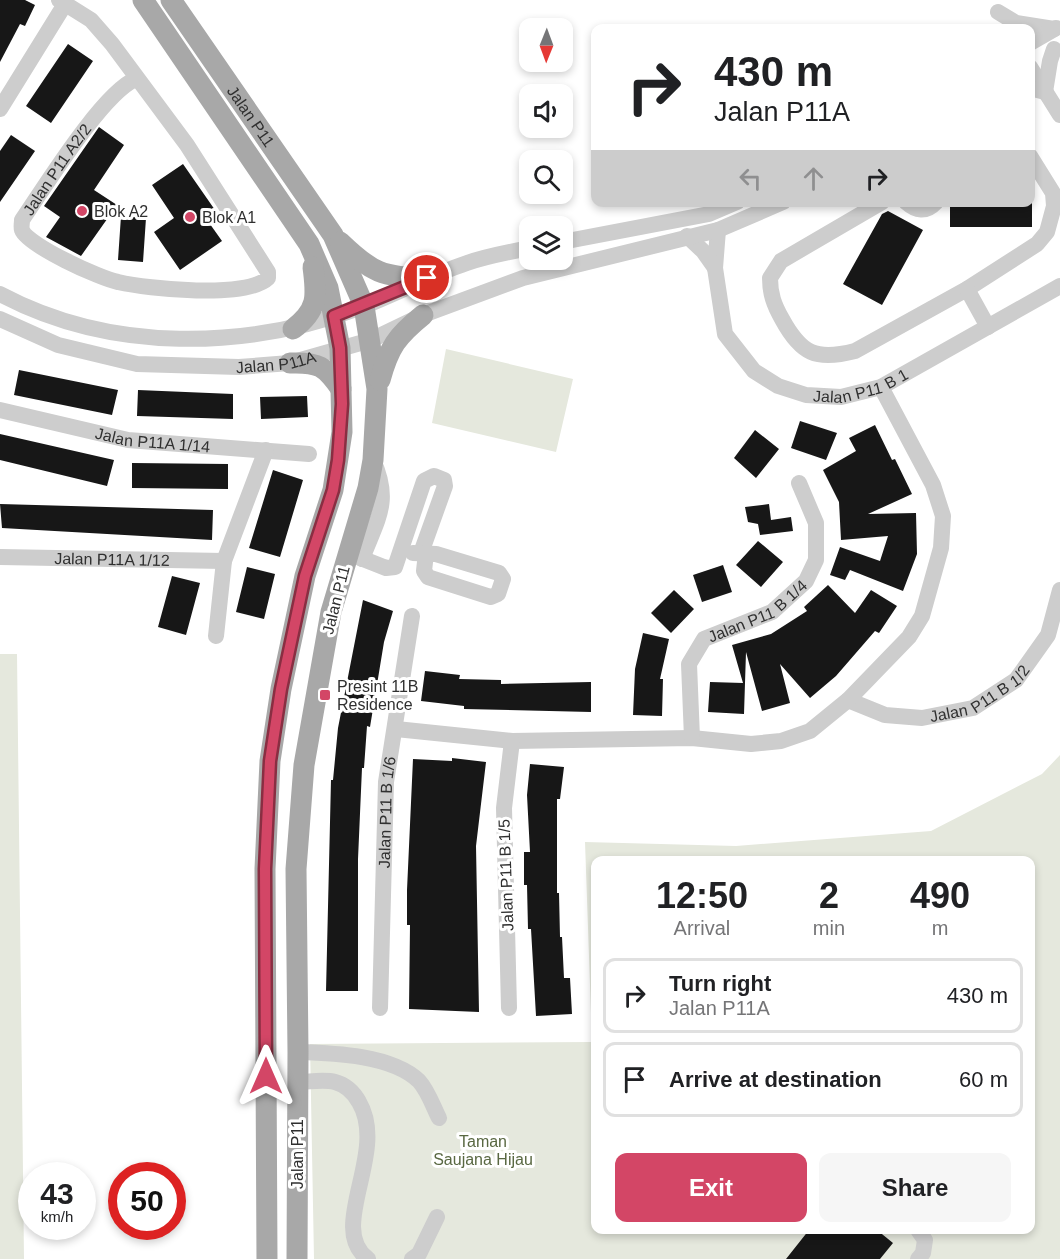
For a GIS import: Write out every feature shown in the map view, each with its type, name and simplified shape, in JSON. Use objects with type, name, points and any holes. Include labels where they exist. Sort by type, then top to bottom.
[{"type":"main road","name":"Jalan P11","points":[[143,0],[309,244],[328,288],[340,348],[342,432],[333,490],[305,576],[281,689],[270,761],[265,869],[267,1259]]},
{"type":"main road","name":"Jalan P11","points":[[171,0],[333,235],[364,306],[377,389],[373,460],[355,556],[331,612],[304,765],[296,869],[297,1259]]},
{"type":"main road","points":[[333,235],[373,269],[395,278],[427,278]]},
{"type":"main road","points":[[293,329],[308,317],[314,305],[315,284],[309,244]]},
{"type":"main road","points":[[377,389],[388,351],[400,334],[423,315]]},
{"type":"main road","points":[[290,363],[320,365],[330,372],[341,389]]},
{"type":"street","points":[[3,98],[62,2],[91,20],[136,79]]},
{"type":"street","points":[[996,13],[1016,23],[1026,24]]},
{"type":"street","points":[[1035,25],[1057,27]]},
{"type":"street","points":[[1035,40],[1057,27]]},
{"type":"street","points":[[1035,62],[1057,47]]},
{"type":"street","points":[[1057,47],[1038,90],[1060,116]]},
{"type":"street","name":"Jalan P11 A2/2","points":[[136,79],[187,145],[268,272],[268,278],[263,283],[234,289],[176,289],[117,282],[76,267],[28,238],[22,230],[22,220],[66,154],[121,88],[136,79]]},
{"type":"street","points":[[873,207],[781,261],[770,278],[770,291],[793,339],[815,355],[835,356],[855,351],[967,289],[1037,244],[1047,232],[1054,206],[1053,192],[1035,164]]},
{"type":"street","points":[[573,240],[709,214],[725,207]]},
{"type":"street","name":"Jalan P11A","points":[[0,319],[58,345],[137,364],[227,367],[290,363],[371,340],[423,315],[523,278],[718,230],[771,207]]},
{"type":"street","points":[[914,207],[919,210],[927,210],[930,207]]},
{"type":"street","name":"Jalan P11 B 1","points":[[718,230],[715,268],[725,334],[754,370],[778,386],[807,395],[841,397],[880,387],[1060,286]]},
{"type":"street","name":"Jalan P11 B 1","points":[[687,236],[704,251],[715,268]]},
{"type":"street","name":"Jalan P11A","points":[[0,294],[69,324],[129,335],[239,338],[293,329],[364,306],[467,263],[519,251]]},
{"type":"street","points":[[967,289],[988,327]]},
{"type":"street","points":[[396,729],[512,741],[692,738],[751,744],[781,741],[810,731],[848,700],[909,637],[922,616],[941,548],[943,516],[933,485],[880,387]]},
{"type":"street","name":"Jalan P11A 1/14","points":[[0,410],[128,440],[309,454]]},
{"type":"street","points":[[216,636],[224,561],[266,450]]},
{"type":"street","points":[[355,556],[392,568],[399,558],[426,478],[434,476],[444,480],[445,486],[424,553]]},
{"type":"street","name":"Jalan P11 B 1/4","points":[[692,738],[689,664],[704,639],[772,612],[806,581],[816,560],[816,523],[799,483]]},
{"type":"street","points":[[405,540],[424,553]]},
{"type":"street","points":[[399,558],[424,553]]},
{"type":"street","name":"Jalan P11A 1/12","points":[[0,557],[224,561]]},
{"type":"street","name":"Jalan P11 B 1/2","points":[[848,700],[885,715],[922,718],[973,708],[1016,680],[1048,634],[1060,590]]},
{"type":"street","name":"Jalan P11 B 1/6","points":[[380,1008],[386,782],[412,616]]},
{"type":"street","name":"Jalan P11 B 1/5","points":[[509,1008],[504,808],[512,741]]},
{"type":"street","points":[[298,1052],[327,1053],[392,1064],[418,1081],[439,1118]]},
{"type":"street","points":[[298,1082],[333,1082],[344,1086],[355,1094],[365,1112],[368,1136],[367,1160],[352,1224],[354,1242],[360,1253],[368,1259]]},
{"type":"street","points":[[412,1259],[419,1254],[437,1217]]},
{"type":"street","points":[[918,1259],[923,1253],[925,1240],[921,1234]]},
{"type":"green space","points":[[446,349],[573,379],[556,452],[432,423]]},
{"type":"green space","points":[[0,654],[17,654],[23,1162],[18,1162],[18,1240],[24,1240],[24,1259],[0,1259]]},
{"type":"green space","name":"Taman Saujana Hijau","points":[[1060,755],[1060,1259],[314,1259],[310,1044],[591,1042],[591,1234],[1035,1234],[1035,856],[591,856],[591,1013],[585,842],[736,846],[931,831],[1042,774]]},
{"type":"building","points":[[0,0],[25,0],[35,5],[25,26],[20,24],[0,62]]},
{"type":"building","points":[[68,44],[93,61],[51,123],[26,106]]},
{"type":"building","name":"Blok A2","points":[[99,127],[124,145],[94,190],[117,205],[81,256],[46,237],[60,217],[44,206]]},
{"type":"building","points":[[11,135],[35,151],[0,202],[0,151]]},
{"type":"building","name":"Blok A1","points":[[183,164],[215,210],[205,217],[222,241],[180,270],[154,232],[174,218],[152,185]]},
{"type":"building","points":[[950,207],[1032,207],[1032,227],[950,227]]},
{"type":"building","points":[[888,211],[923,230],[882,305],[843,284],[882,214]]},
{"type":"building","points":[[121,216],[146,218],[143,262],[118,260]]},
{"type":"building","points":[[19,370],[118,390],[112,415],[14,395]]},
{"type":"building","points":[[138,390],[233,394],[233,419],[137,416]]},
{"type":"building","points":[[307,396],[308,417],[261,419],[260,397]]},
{"type":"building","points":[[800,421],[837,433],[826,460],[791,448]]},
{"type":"building","points":[[875,425],[912,494],[868,514],[916,513],[917,554],[903,591],[850,570],[845,580],[830,575],[840,547],[880,561],[888,536],[841,540],[839,502],[823,470],[856,451],[849,438]]},
{"type":"building","points":[[755,430],[779,449],[756,478],[734,458]]},
{"type":"building","points":[[0,434],[114,460],[107,486],[0,460]]},
{"type":"building","points":[[132,463],[228,464],[228,489],[132,488]]},
{"type":"building","points":[[273,470],[303,480],[280,557],[249,548]]},
{"type":"building","points":[[0,504],[213,510],[212,540],[2,528]]},
{"type":"building","points":[[769,504],[771,520],[791,517],[793,531],[760,535],[758,524],[748,522],[745,507]]},
{"type":"building","points":[[758,541],[783,562],[761,587],[736,565]]},
{"type":"building","points":[[723,565],[732,592],[702,602],[693,575]]},
{"type":"building","points":[[247,567],[275,574],[264,619],[236,612]]},
{"type":"building","points":[[172,576],[200,583],[186,635],[158,627]]},
{"type":"building","points":[[828,585],[855,613],[871,590],[897,606],[879,633],[875,631],[836,676],[810,698],[780,664],[790,703],[762,711],[746,652],[744,714],[708,712],[710,682],[743,683],[732,645],[771,634],[807,611],[804,607]]},
{"type":"building","points":[[674,590],[694,609],[671,633],[651,613]]},
{"type":"building","points":[[363,600],[393,611],[384,642],[370,727],[367,726],[364,768],[362,768],[358,859],[358,991],[326,991],[331,780],[333,780],[338,728]]},
{"type":"building","points":[[643,633],[669,639],[660,679],[663,679],[662,716],[633,715],[635,669]]},
{"type":"building","points":[[425,671],[460,675],[459,679],[501,680],[501,684],[591,682],[591,712],[464,709],[464,706],[421,701]]},
{"type":"building","points":[[452,758],[486,762],[476,846],[479,1012],[409,1009],[410,925],[407,925],[407,890],[413,759],[452,761]]},
{"type":"building","points":[[530,764],[564,767],[560,799],[557,799],[557,893],[559,893],[564,978],[570,978],[572,1014],[536,1016],[531,929],[528,929],[527,885],[524,885],[524,852],[530,852],[527,795]]},
{"type":"building","points":[[806,1234],[882,1234],[893,1243],[880,1259],[786,1259]]},
{"type":"place","name":"Blok A2","points":[[82,211]]},
{"type":"place","name":"Blok A1","points":[[190,217]]},
{"type":"place","name":"Presint 11B Residence","points":[[325,695]]},
{"type":"route","points":[[266,1076],[265,869],[270,761],[281,689],[305,576],[333,490],[338,460],[342,432],[342,404],[340,348],[334,316],[364,306],[427,278]]}]
